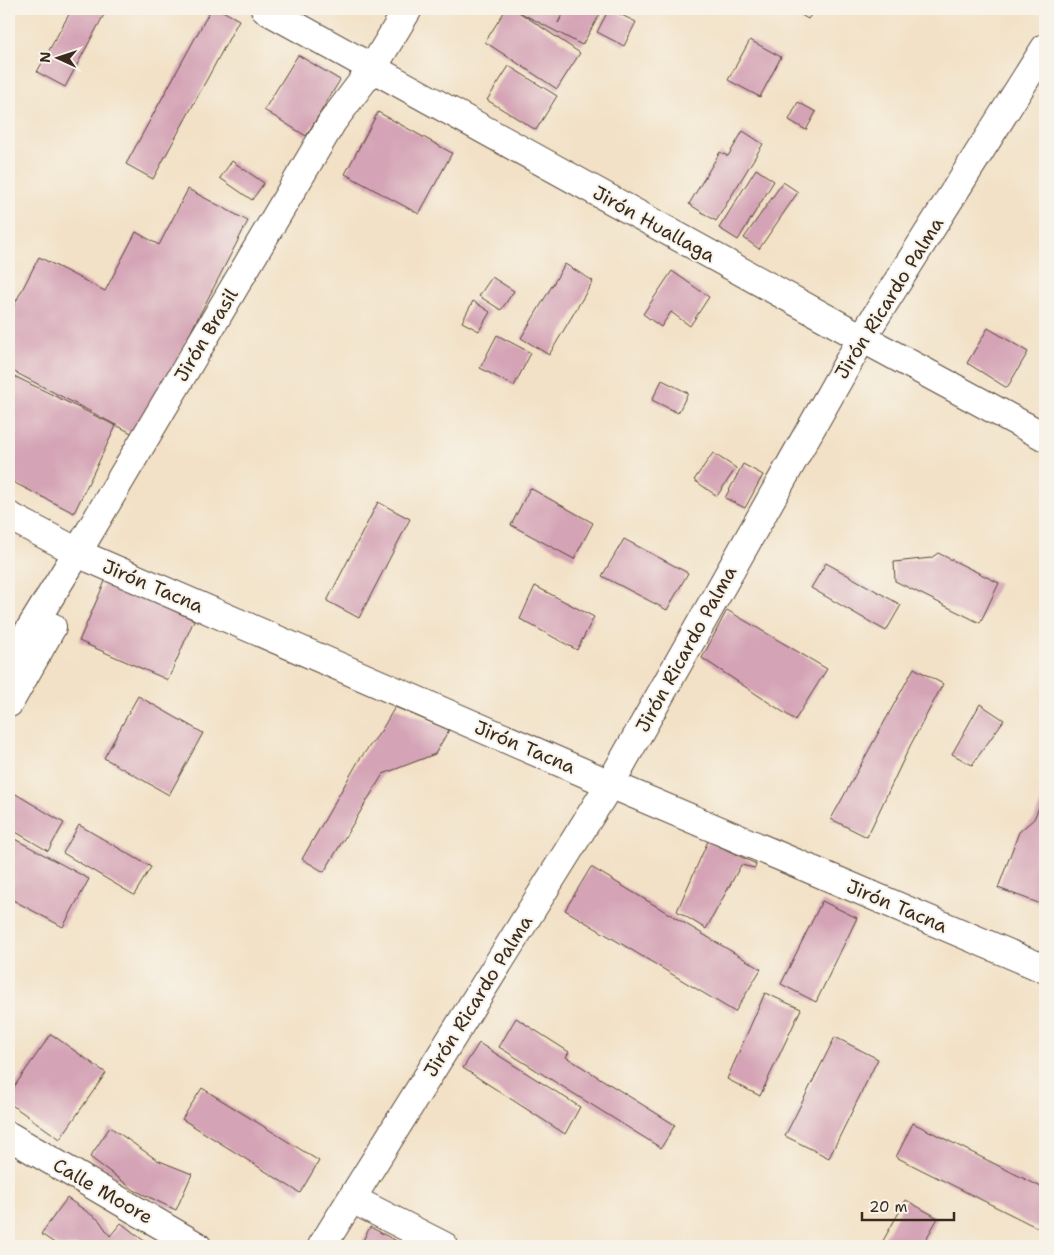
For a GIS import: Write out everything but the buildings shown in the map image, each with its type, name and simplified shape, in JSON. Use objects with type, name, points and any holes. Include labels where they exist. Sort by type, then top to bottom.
[{"type":"street","name":"Jirón Huallaga","points":[[265,9],[1045,437]]},
{"type":"street","name":"Jirón Brasil","points":[[9,663],[84,556],[327,130],[372,69],[408,9]]},
{"type":"street","name":"Jirón Ricardo Palma","points":[[322,1246],[610,784],[862,338],[1045,48]]},
{"type":"street","name":"Jirón Tacna","points":[[9,516],[84,556],[610,784],[1045,968]]},
{"type":"street","points":[[9,703],[84,556]]},
{"type":"street","name":"Calle Moore","points":[[9,1136],[198,1246]]},
{"type":"street","points":[[352,1199],[444,1246]]}]
